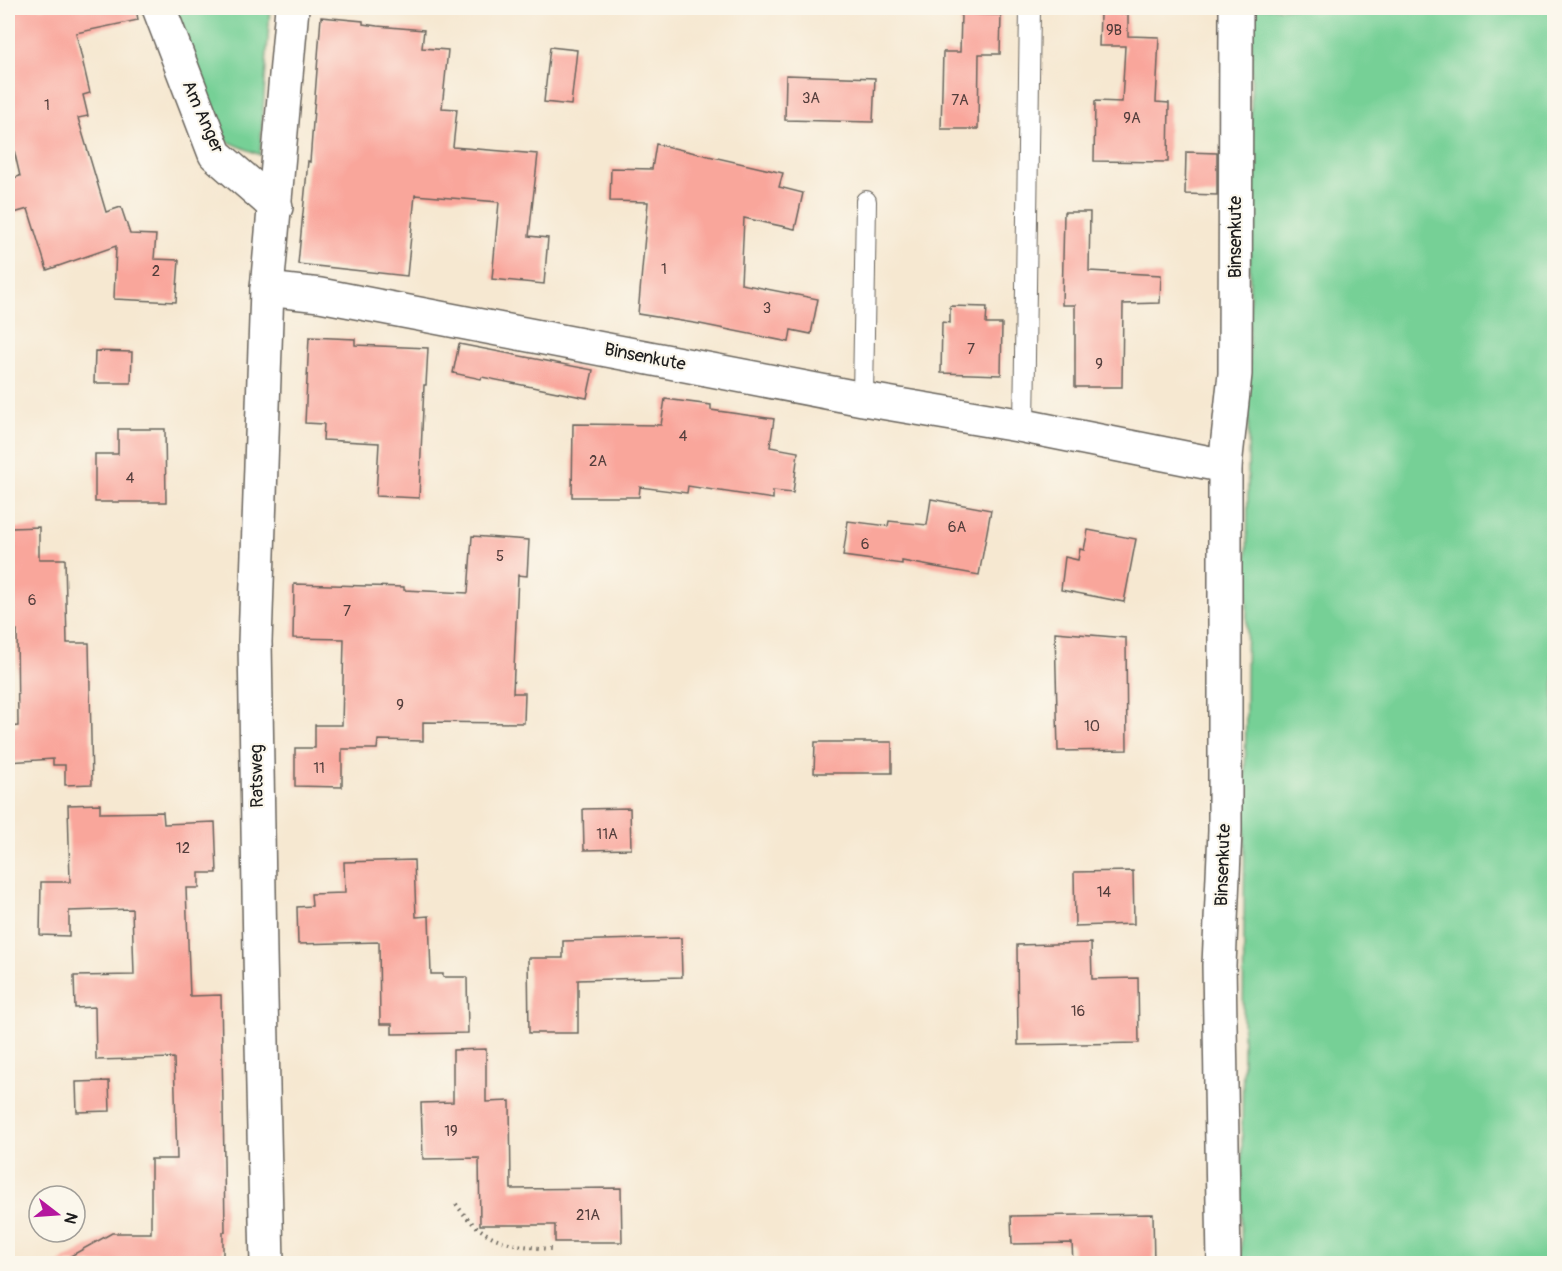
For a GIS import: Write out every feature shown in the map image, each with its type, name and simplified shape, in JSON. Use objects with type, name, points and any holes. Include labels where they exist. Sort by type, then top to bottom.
[{"type":"street","name":"Am Anger","points":[[159,8],[215,154],[276,207]]},
{"type":"street","points":[[267,289],[292,8]]},
{"type":"street","name":"Binsenkute","points":[[1224,1263],[1219,965],[1225,831],[1224,466],[1235,374],[1236,8]]},
{"type":"street","name":"Binsenkute","points":[[267,289],[320,295],[863,399],[1024,426],[1224,466]]},
{"type":"street","name":"Ratsweg","points":[[267,289],[255,642],[267,1263]]},
{"type":"lane","points":[[1024,426],[1030,8]]},
{"type":"lane","points":[[863,399],[866,201]]},
{"type":"path","points":[[456,1204],[468,1221],[497,1239],[517,1245],[551,1249]]},
{"type":"green space","points":[[171,8],[270,8],[260,155],[224,140]]},
{"type":"green space","points":[[1252,8],[1554,8],[1554,1263],[1241,1264]]},
{"type":"building","points":[[8,8],[136,8],[138,20],[76,33],[90,93],[83,95],[88,116],[78,118],[106,212],[121,207],[130,234],[156,235],[154,259],[179,260],[176,302],[114,299],[116,246],[47,270],[28,209],[14,213],[8,180],[20,176],[8,124]]},
{"type":"building","points":[[1100,13],[1128,14],[1128,36],[1159,37],[1156,102],[1169,103],[1168,162],[1094,161],[1095,101],[1122,102],[1125,46],[1099,46]]},
{"type":"building","points":[[961,14],[1001,15],[1000,54],[979,54],[978,129],[941,129],[943,52],[960,52]]},
{"type":"building","points":[[321,17],[363,21],[363,24],[377,26],[424,30],[422,48],[448,50],[442,108],[457,109],[453,147],[538,154],[529,236],[548,238],[544,284],[492,279],[499,202],[415,195],[407,276],[298,264],[308,161],[310,162]]},
{"type":"building","points":[[550,47],[577,50],[571,105],[544,102]]},
{"type":"building","points":[[786,75],[875,78],[873,122],[785,120]]},
{"type":"building","points":[[656,144],[783,173],[779,187],[803,193],[795,229],[744,218],[741,284],[818,299],[811,334],[791,330],[789,342],[638,314],[648,202],[610,201],[611,168],[652,169]]},
{"type":"building","points":[[1186,152],[1217,153],[1217,195],[1185,194]]},
{"type":"building","points":[[1064,212],[1090,212],[1089,271],[1161,275],[1160,303],[1123,304],[1122,387],[1075,387],[1075,305],[1062,305]]},
{"type":"building","points":[[950,306],[987,307],[986,324],[1002,324],[1001,375],[941,373],[942,322],[950,323]]},
{"type":"building","points":[[309,337],[355,339],[355,345],[428,348],[419,498],[376,496],[379,443],[323,440],[324,424],[305,423]]},
{"type":"building","points":[[459,344],[593,370],[587,398],[453,373]]},
{"type":"building","points":[[95,351],[132,352],[131,383],[94,383]]},
{"type":"building","points":[[665,399],[711,405],[711,410],[774,419],[770,447],[798,452],[793,493],[773,491],[773,499],[688,486],[687,493],[640,487],[639,497],[572,497],[573,424],[661,425]]},
{"type":"building","points":[[118,429],[165,429],[166,502],[95,502],[95,454],[118,454]]},
{"type":"building","points":[[931,499],[991,510],[979,575],[902,561],[902,564],[843,556],[848,521],[888,526],[889,521],[927,525]]},
{"type":"building","points":[[39,527],[39,559],[65,559],[67,643],[89,643],[92,784],[65,785],[65,765],[53,765],[53,759],[8,762],[8,727],[18,726],[17,630],[13,630],[11,528]]},
{"type":"building","points":[[1088,530],[1136,539],[1124,602],[1061,590],[1065,557],[1078,560],[1080,549],[1084,550]]},
{"type":"building","points":[[472,536],[529,540],[527,576],[518,575],[513,693],[525,693],[524,723],[423,722],[423,741],[378,740],[377,749],[342,749],[342,787],[295,786],[295,748],[315,748],[315,725],[342,725],[344,639],[293,638],[294,584],[404,587],[404,590],[468,593]]},
{"type":"building","points":[[1055,632],[1126,638],[1127,750],[1058,751]]},
{"type":"building","points":[[815,742],[892,742],[892,773],[814,773]]},
{"type":"building","points":[[100,804],[100,813],[163,812],[164,824],[215,822],[217,873],[199,873],[199,888],[186,888],[190,996],[221,995],[225,1232],[223,1232],[223,1263],[58,1263],[112,1233],[151,1233],[151,1159],[177,1159],[174,1058],[96,1060],[95,1007],[75,1008],[74,976],[134,975],[132,909],[69,911],[69,936],[40,935],[41,882],[70,882],[68,805]]},
{"type":"building","points":[[630,808],[631,849],[584,850],[583,809]]},
{"type":"building","points":[[414,860],[416,917],[429,916],[431,974],[443,974],[443,977],[467,977],[468,1033],[392,1034],[392,1024],[380,1024],[379,942],[298,944],[297,907],[312,906],[311,894],[345,893],[344,862]]},
{"type":"building","points":[[1133,871],[1134,924],[1075,926],[1074,872]]},
{"type":"building","points":[[681,938],[682,977],[578,980],[578,1033],[529,1033],[528,958],[563,958],[563,941]]},
{"type":"building","points":[[1091,943],[1092,979],[1138,978],[1139,1043],[1018,1045],[1017,945]]},
{"type":"building","points":[[486,1049],[486,1102],[510,1101],[511,1189],[621,1188],[622,1242],[555,1242],[555,1225],[480,1225],[479,1158],[423,1159],[421,1103],[453,1102],[453,1050]]},
{"type":"building","points":[[109,1081],[110,1111],[77,1112],[76,1082]]},
{"type":"building","points":[[1153,1214],[1154,1263],[1073,1263],[1072,1243],[1012,1244],[1011,1216]]}]
